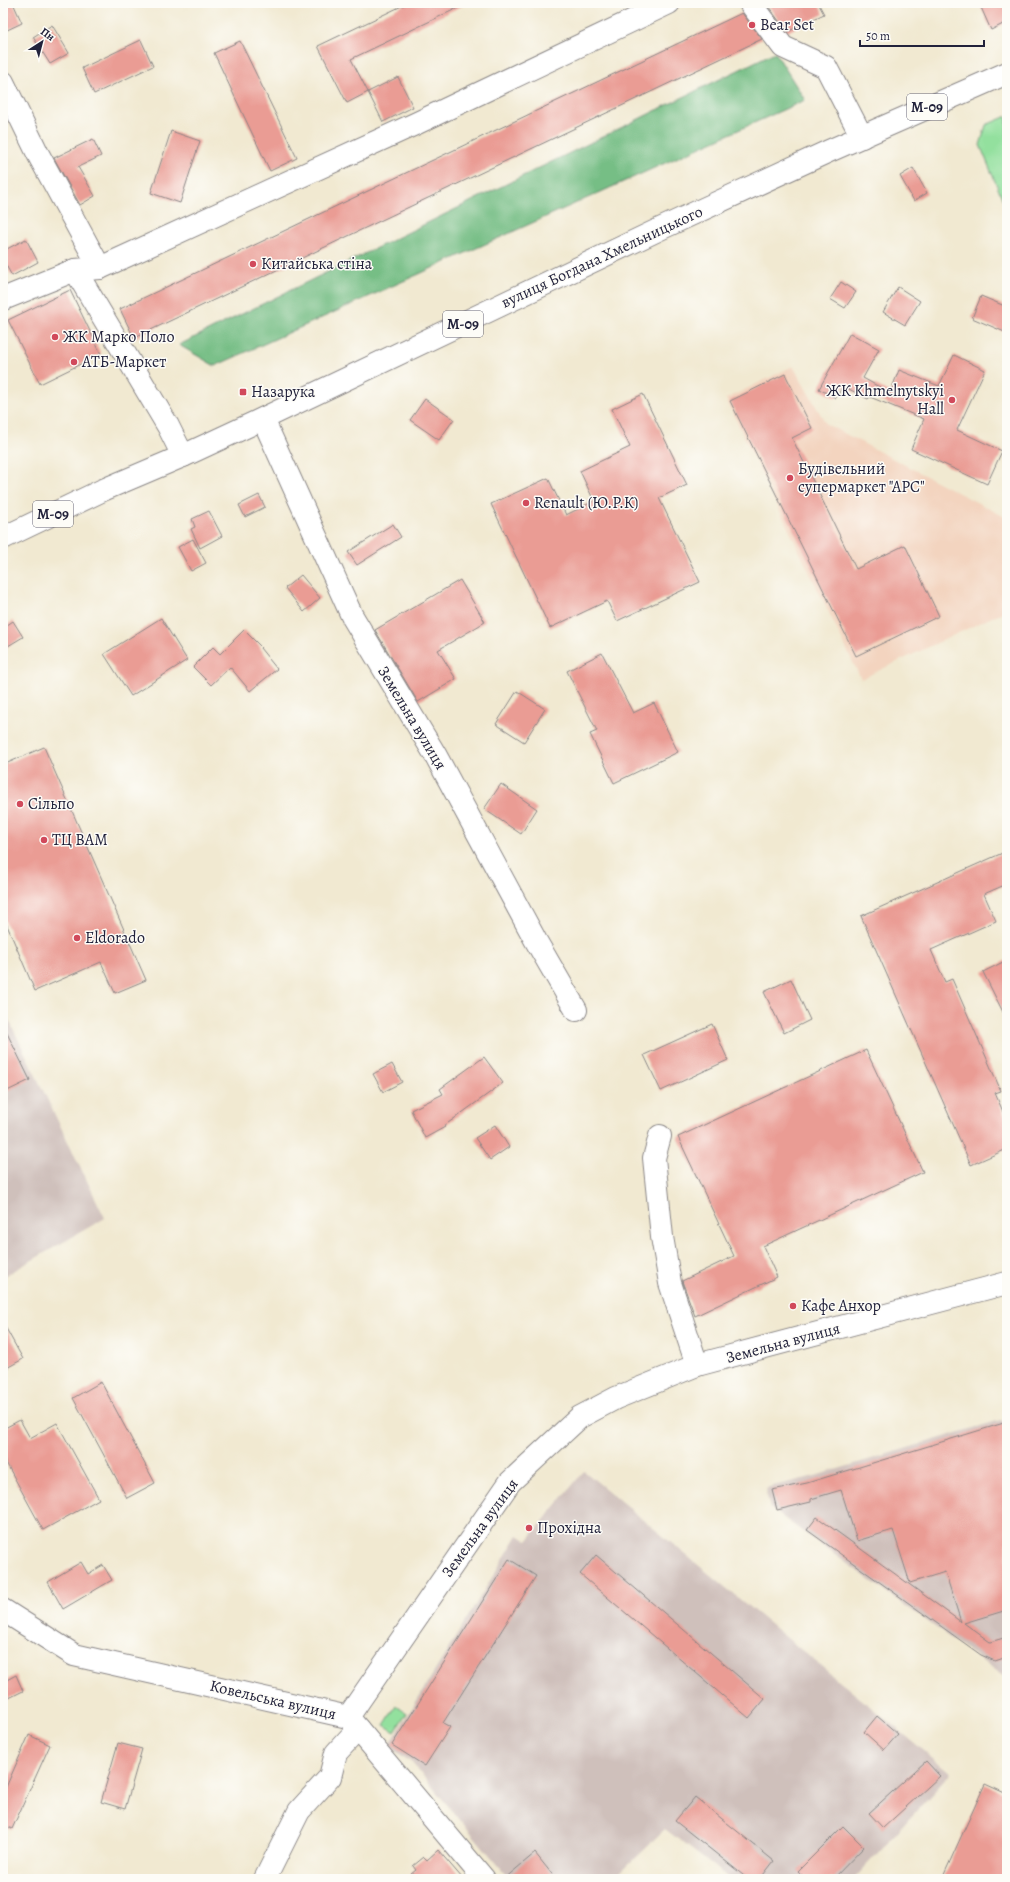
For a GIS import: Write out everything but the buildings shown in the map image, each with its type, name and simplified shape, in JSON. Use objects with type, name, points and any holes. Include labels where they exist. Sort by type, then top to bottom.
[{"type":"street","points":[[3,299],[75,270],[100,268],[415,124],[669,3]]},
{"type":"street","points":[[750,3],[783,47],[826,67],[862,136]]},
{"type":"street","name":"вулиця Богдана Хмельницького","points":[[3,538],[103,490],[183,456],[263,419],[662,228],[862,136],[1007,73]]},
{"type":"street","points":[[3,82],[38,154],[100,268]]},
{"type":"street","points":[[75,270],[168,426],[183,456]]},
{"type":"street","name":"Земельна вулиця","points":[[263,419],[352,616],[436,756],[536,941],[576,1010]]},
{"type":"street","points":[[660,1136],[654,1158],[662,1237],[670,1283],[698,1366]]},
{"type":"street","name":"Земельна вулиця","points":[[265,1879],[299,1811],[330,1777],[336,1753],[353,1723],[510,1482],[580,1417],[616,1398],[698,1366],[1007,1283]]},
{"type":"street","name":"Ковельська вулиця","points":[[3,1610],[74,1655],[353,1723]]},
{"type":"street","points":[[353,1723],[484,1879]]},
{"type":"shaded area","name":"Будівельний супермаркет \"АРС\"","points":[[793,366],[826,424],[1007,518],[1007,610],[861,679],[726,399]]},
{"type":"shaded area","points":[[3,1008],[105,1218],[3,1277]]},
{"type":"shaded area","points":[[1007,1418],[1007,1679],[770,1508],[765,1488],[815,1476]]},
{"type":"shaded area","points":[[584,1471],[951,1773],[854,1879],[730,1879],[665,1829],[613,1879],[510,1879],[412,1763],[389,1746],[518,1535],[527,1541]]},
{"type":"green space","points":[[775,52],[805,100],[215,366],[179,345]]},
{"type":"green space","points":[[1007,116],[1007,210],[980,145],[986,125]]},
{"type":"green space","points":[[396,1706],[407,1713],[395,1732],[384,1725]]},
{"type":"place","name":"Bear Set","points":[[752,25]]},
{"type":"place","name":"Китайська стіна","points":[[253,264]]},
{"type":"place","name":"ЖК Марко Поло","points":[[55,337]]},
{"type":"place","name":"АТБ-Маркет","points":[[74,362]]},
{"type":"place","name":"Назарука","points":[[243,392]]},
{"type":"place","name":"ЖК Khmelnytskyi Hall","points":[[952,400]]},
{"type":"place","name":"Будівельний супермаркет \"АРС\"","points":[[790,478]]},
{"type":"place","name":"Renault (Ю.Р.К)","points":[[526,503]]},
{"type":"place","name":"Сільпо","points":[[20,804]]},
{"type":"place","name":"ТЦ ВАМ","points":[[44,840]]},
{"type":"place","name":"Eldorado","points":[[77,938]]},
{"type":"place","name":"Кафе Анхор","points":[[793,1306]]},
{"type":"place","name":"Прохідна","points":[[529,1528]]}]
